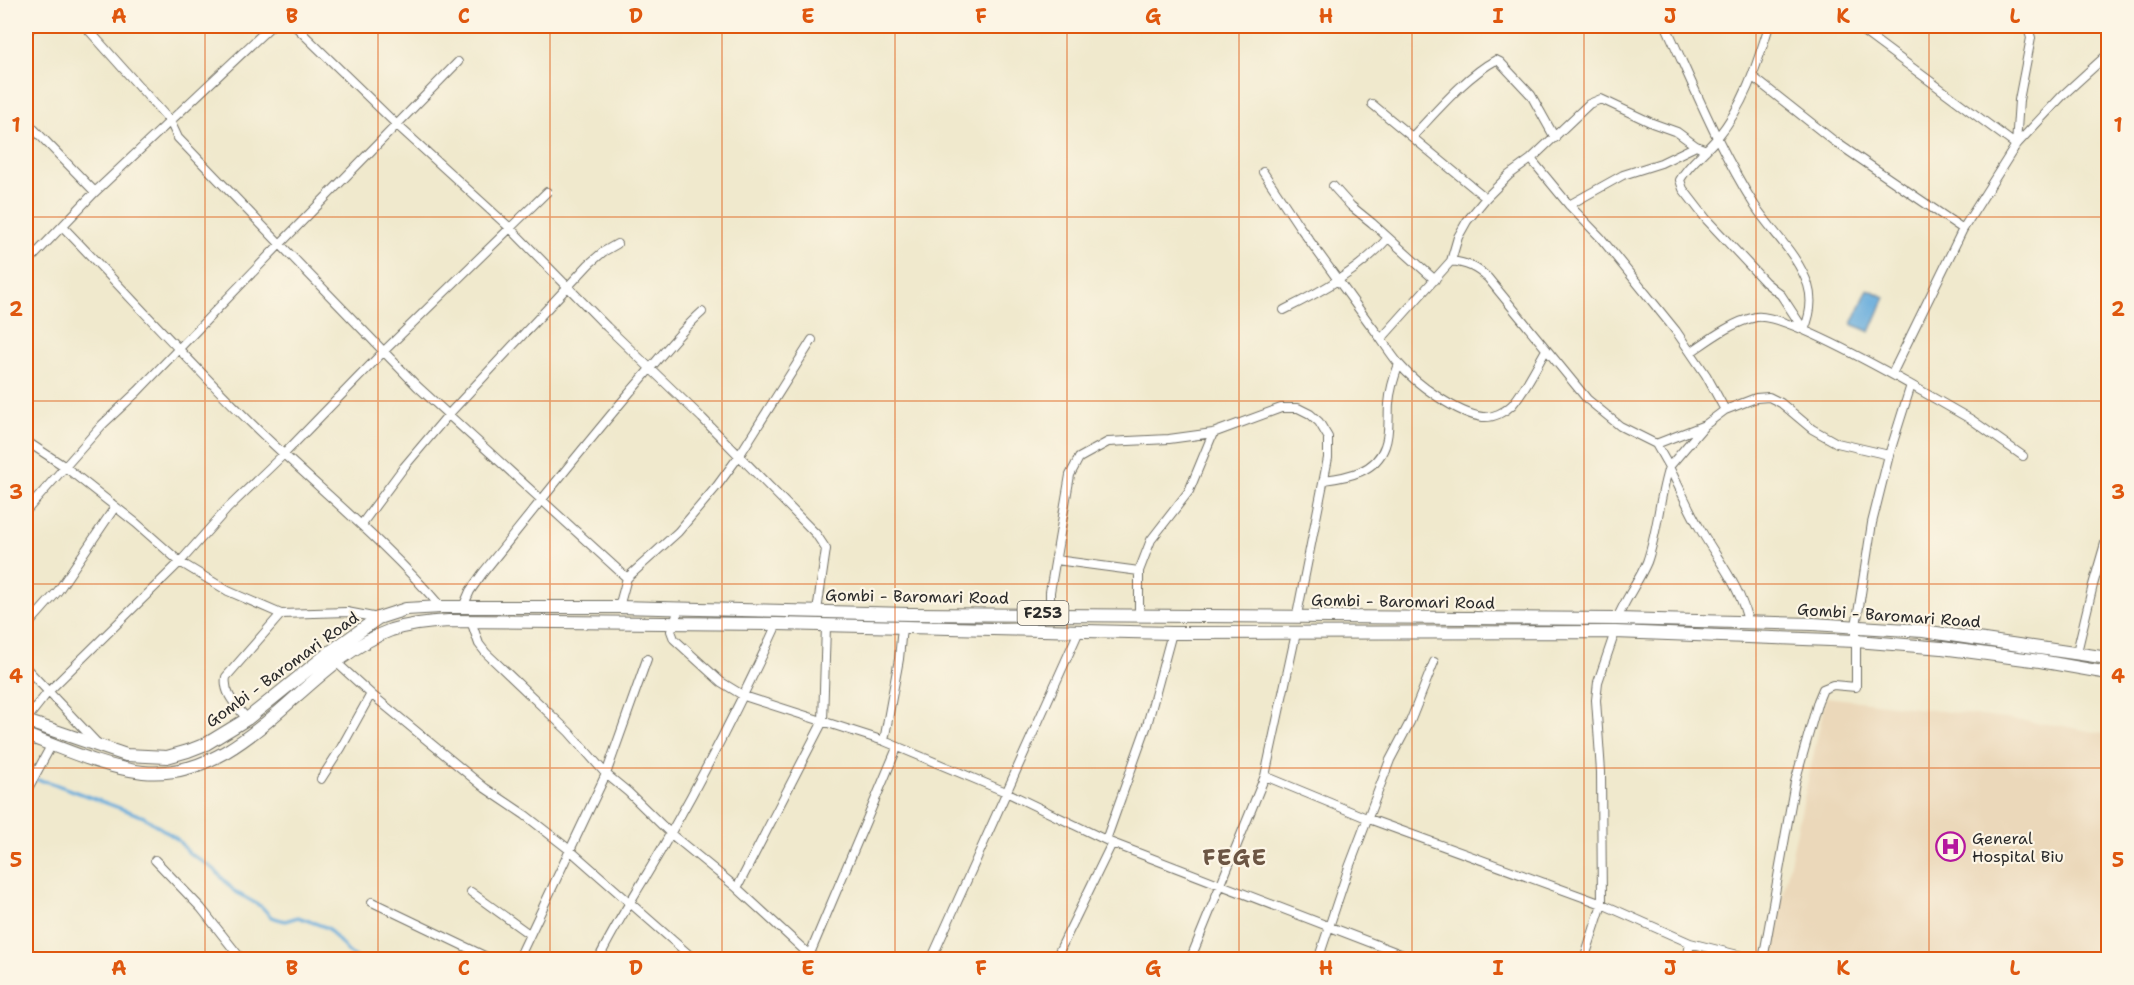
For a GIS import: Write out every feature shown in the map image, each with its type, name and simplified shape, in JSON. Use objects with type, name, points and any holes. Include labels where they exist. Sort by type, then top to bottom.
[{"type":"main road","name":"Gombi - Baromari Road","points":[[26,720],[126,755],[166,757],[206,744],[247,719],[330,652],[378,618],[406,609],[441,607],[619,607],[909,614],[1617,619],[1856,626],[1923,631],[2109,658]]},
{"type":"main road","points":[[1188,633],[1192,616]]},
{"type":"main road","name":"Gombi - Baromari Road","points":[[26,735],[106,763],[143,772],[182,768],[203,762],[249,736],[356,649],[390,630],[433,622],[675,622],[1172,633],[1615,632],[1856,641],[1942,648],[2109,673]]},
{"type":"street","points":[[26,33],[33,26]]},
{"type":"street","points":[[86,26],[170,121],[178,138],[384,351],[448,415],[627,578]]},
{"type":"street","points":[[26,264],[95,192],[271,26]]},
{"type":"street","points":[[294,26],[570,286],[816,534],[826,549],[817,611]]},
{"type":"street","points":[[1666,26],[1717,138],[1756,207],[1794,258],[1808,285],[1811,303],[1804,330]]},
{"type":"street","points":[[1769,26],[1753,77],[1738,108],[1717,138],[1685,171],[1680,180],[1683,189],[1707,220],[1743,260],[1781,295],[1804,330]]},
{"type":"street","points":[[1856,26],[2016,146]]},
{"type":"street","points":[[2016,146],[2019,100],[2031,38],[2025,26]]},
{"type":"street","points":[[1892,374],[1963,229],[2016,146],[2063,95],[2109,54]]},
{"type":"street","points":[[1413,137],[1462,87],[1496,60],[1531,95],[1555,138]]},
{"type":"street","points":[[26,511],[102,425],[458,63]]},
{"type":"street","points":[[1753,77],[1834,141],[1963,229]]},
{"type":"street","points":[[1382,338],[1451,261],[1458,237],[1467,221],[1486,198],[1509,175],[1555,138],[1589,104],[1601,99],[1677,132],[1696,146],[1706,150]]},
{"type":"street","points":[[1372,104],[1486,198]]},
{"type":"street","points":[[26,121],[95,192]]},
{"type":"street","points":[[1569,205],[1623,175],[1661,163],[1696,146]]},
{"type":"street","points":[[1531,159],[1569,205],[1600,237],[1691,352],[1725,410]]},
{"type":"street","points":[[1263,172],[1399,363],[1424,388],[1440,399],[1482,417],[1496,416],[1511,405],[1546,350]]},
{"type":"street","points":[[1333,186],[1343,199],[1435,280]]},
{"type":"street","points":[[26,720],[48,692],[180,562],[228,508],[547,192]]},
{"type":"street","points":[[63,227],[252,424],[420,582],[441,607]]},
{"type":"street","points":[[1284,310],[1338,280],[1370,258],[1388,238]]},
{"type":"street","points":[[361,525],[404,467],[448,415],[589,264],[617,243]]},
{"type":"street","points":[[1451,261],[1465,262],[1477,267],[1587,399],[1620,426],[1656,444],[1697,524],[1739,594],[1745,607],[1748,623]]},
{"type":"street","points":[[463,607],[470,591],[482,574],[600,426],[679,334],[702,312]]},
{"type":"street","points":[[1691,352],[1735,325],[1753,318],[1766,317],[1804,330],[1892,374],[1972,420],[2023,456]]},
{"type":"street","points":[[619,607],[627,578],[691,518],[739,456],[812,339]]},
{"type":"street","points":[[1324,480],[1342,478],[1367,470],[1377,459],[1385,446],[1389,402],[1399,363]]},
{"type":"street","points":[[1763,960],[1795,782],[1818,701],[1823,689],[1833,685],[1856,687],[1856,626],[1872,523],[1889,455],[1911,385]]},
{"type":"street","points":[[1617,619],[1646,564],[1657,526],[1669,467],[1705,425],[1725,410],[1756,398],[1769,397],[1781,403],[1812,429],[1837,443],[1889,455]]},
{"type":"street","points":[[1050,614],[1050,592],[1070,475],[1079,458],[1108,442],[1169,439],[1213,433],[1281,408],[1298,408],[1319,422],[1328,437],[1328,458],[1297,615]]},
{"type":"street","points":[[1656,444],[1705,425]]},
{"type":"street","points":[[1139,615],[1140,571],[1151,540],[1189,491],[1213,433]]},
{"type":"street","points":[[26,441],[64,466],[180,562],[228,591],[281,614],[347,612],[378,618]]},
{"type":"street","points":[[26,627],[58,591],[115,507]]},
{"type":"street","points":[[2078,652],[2093,585],[2109,533]]},
{"type":"street","points":[[1056,560],[1140,571]]},
{"type":"street","points":[[678,609],[671,631],[674,639],[721,682],[744,696],[884,741],[1006,792],[1109,841],[1416,960]]},
{"type":"street","points":[[247,719],[227,693],[226,677],[281,614]]},
{"type":"street","points":[[471,621],[479,644],[486,653],[568,732],[606,774],[628,792],[670,834],[737,888],[811,958],[897,748]]},
{"type":"street","points":[[598,960],[670,834],[744,696],[777,624]]},
{"type":"street","points":[[737,888],[823,721],[826,626]]},
{"type":"street","points":[[884,741],[902,627]]},
{"type":"street","points":[[931,960],[1079,631]]},
{"type":"street","points":[[1584,960],[1602,904],[1601,772],[1596,700],[1598,682],[1615,632]]},
{"type":"street","points":[[1055,960],[1109,841],[1147,725],[1172,633]]},
{"type":"street","points":[[1190,960],[1265,776],[1296,633]]},
{"type":"street","points":[[518,960],[606,774],[647,659]]},
{"type":"street","points":[[1318,960],[1348,870],[1390,760],[1410,722],[1434,662]]},
{"type":"street","points":[[337,663],[485,788],[525,815],[571,851],[695,960]]},
{"type":"street","points":[[26,668],[102,747]]},
{"type":"street","points":[[321,779],[371,694]]},
{"type":"street","points":[[26,792],[52,744]]},
{"type":"street","points":[[1265,776],[1369,819],[1602,904],[1690,943],[1758,960]]},
{"type":"street","points":[[155,860],[201,908],[242,960]]},
{"type":"street","points":[[471,892],[529,934]]},
{"type":"street","points":[[372,902],[493,960]]},
{"type":"street","points":[[1687,960],[1690,943]]},
{"type":"shaded area","name":"General Hospital Biu","points":[[1826,697],[2063,726],[2108,735],[2108,959],[1769,959]]},
{"type":"water","points":[[1868,289],[1885,297],[1870,332],[1852,324]]},
{"type":"waterway","points":[[26,778],[49,782],[144,817],[177,839],[189,853],[214,869],[234,891],[262,907],[271,917],[285,921],[298,917],[328,928],[348,952],[359,960]]},
{"type":"place","name":"General Hospital Biu","points":[[1951,847]]},
{"type":"district","name":"FEGE","points":[[1235,857]]}]
